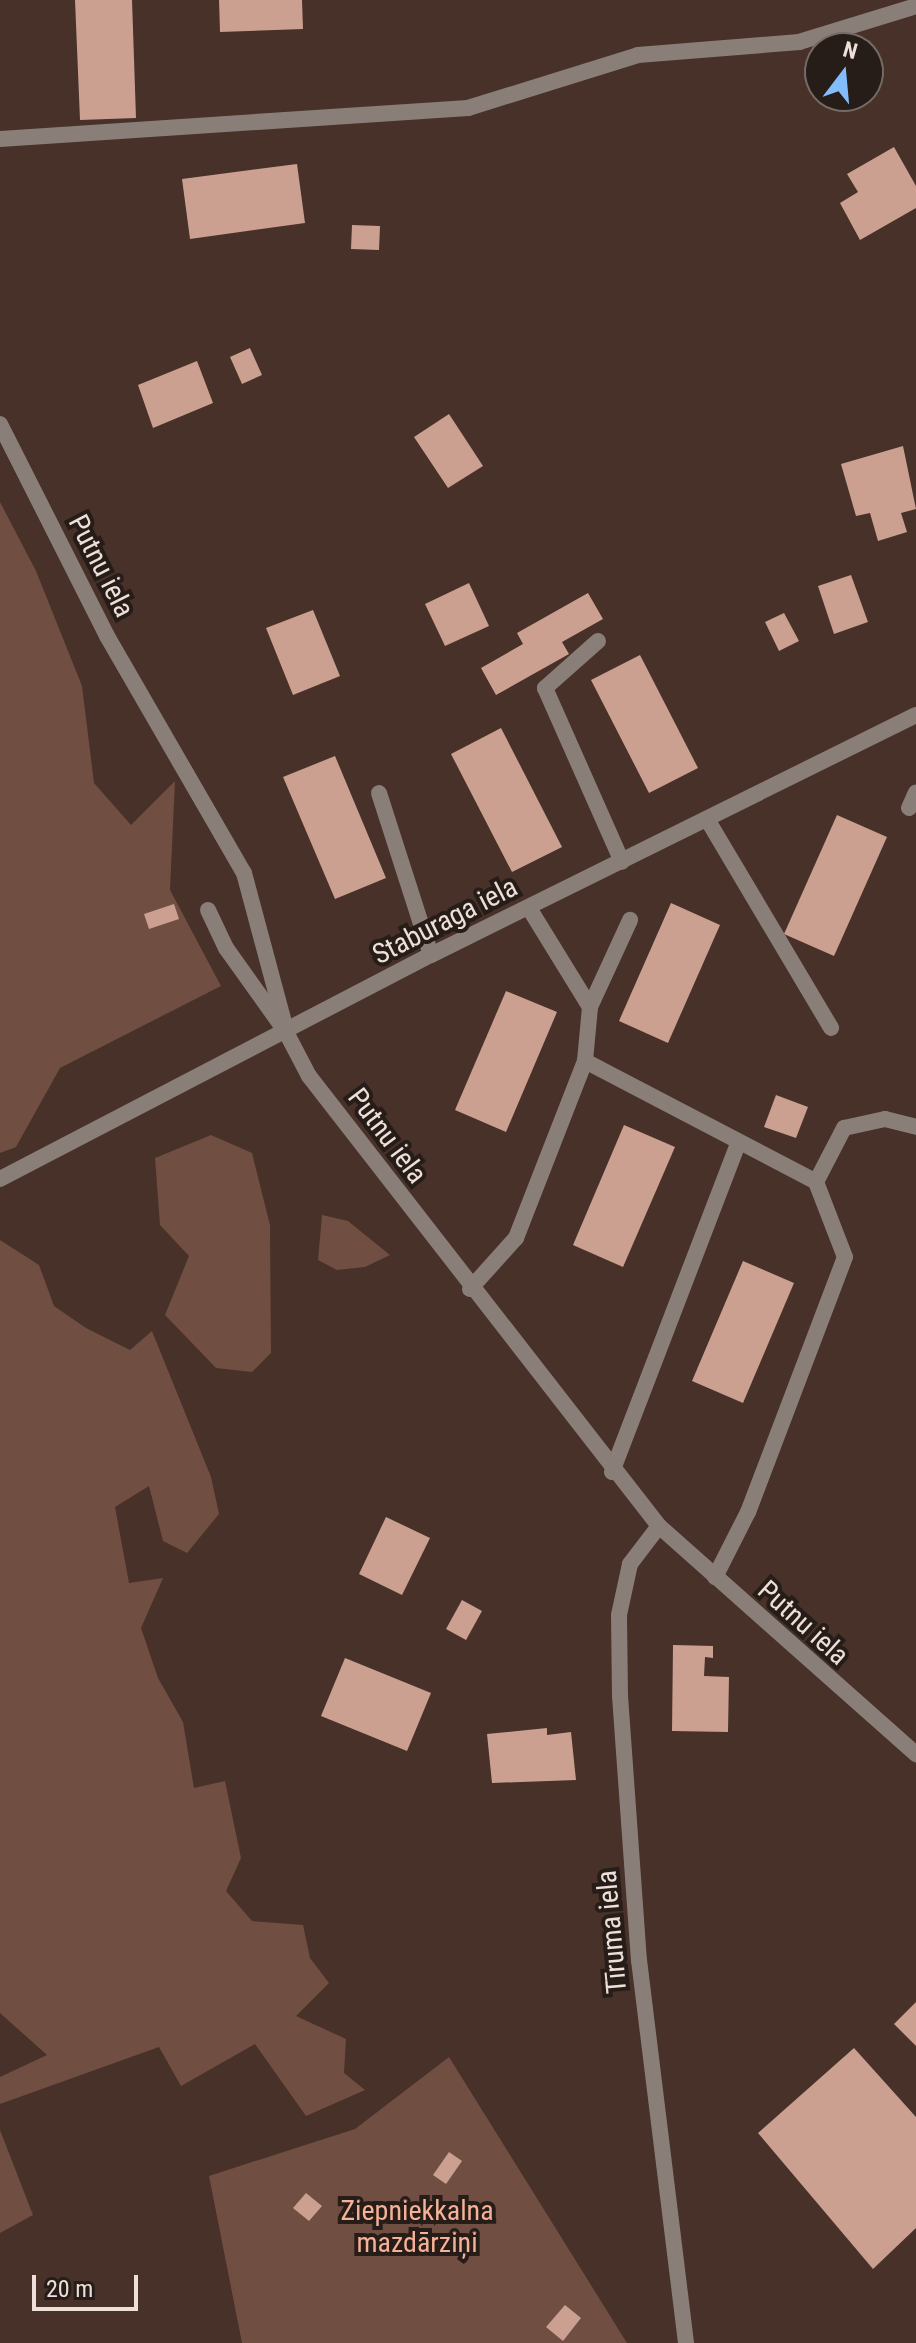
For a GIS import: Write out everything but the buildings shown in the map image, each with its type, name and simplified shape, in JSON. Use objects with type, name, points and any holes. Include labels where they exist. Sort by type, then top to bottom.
[{"type":"street","points":[[0,139],[468,108],[638,55],[799,42],[916,6]]},
{"type":"street","name":"Putnu iela","points":[[0,424],[107,636],[244,873],[287,1034],[309,1076],[612,1472],[659,1526],[916,1754]]},
{"type":"street","points":[[598,641],[545,688],[622,862]]},
{"type":"street","name":"Staburaga iela","points":[[0,1179],[287,1034],[431,955],[916,715]]},
{"type":"street","points":[[909,808],[916,792]]},
{"type":"street","points":[[379,793],[431,955]]},
{"type":"street","points":[[707,819],[831,1028]]},
{"type":"street","points":[[529,908],[590,1007]]},
{"type":"street","points":[[208,910],[226,948],[287,1034]]},
{"type":"street","points":[[470,1289],[516,1238],[585,1061],[590,1007],[630,920]]},
{"type":"street","points":[[585,1061],[816,1182],[845,1257],[748,1512],[715,1577]]},
{"type":"street","points":[[816,1182],[844,1128],[885,1119],[916,1127]]},
{"type":"street","points":[[612,1472],[738,1143]]},
{"type":"street","name":"Tīruma iela","points":[[659,1526],[630,1564],[619,1615],[620,1696],[639,1960],[686,2343]]},
{"type":"green space","points":[[0,502],[36,571],[82,686],[94,783],[131,825],[175,781],[170,890],[221,986],[60,1068],[16,1147],[0,1153]]},
{"type":"green space","points":[[211,1135],[252,1153],[270,1225],[271,1353],[252,1372],[216,1368],[165,1315],[189,1256],[160,1225],[155,1158]]},
{"type":"green space","points":[[322,1215],[348,1221],[390,1255],[365,1267],[337,1270],[318,1260]]},
{"type":"green space","points":[[0,1240],[39,1265],[54,1306],[86,1328],[130,1350],[152,1331],[211,1477],[219,1514],[187,1553],[163,1541],[149,1486],[115,1507],[129,1583],[163,1578],[141,1628],[158,1678],[183,1722],[194,1788],[225,1781],[241,1858],[226,1891],[252,1921],[303,1925],[310,1958],[329,1983],[296,2016],[346,2039],[344,2073],[365,2090],[306,2116],[255,2044],[181,2086],[159,2047],[0,2104],[0,2077],[47,2055],[0,2013]]},
{"type":"green space","name":"Ziepniekkalna mazdārziņi","points":[[449,2057],[627,2343],[242,2343],[209,2176],[355,2129]]},
{"type":"green space","points":[[0,2130],[33,2215],[0,2233]]}]
